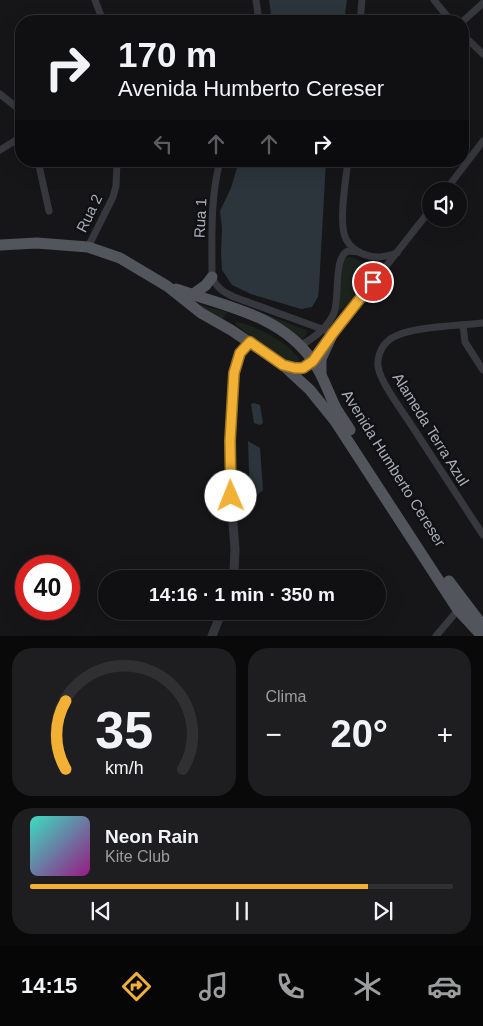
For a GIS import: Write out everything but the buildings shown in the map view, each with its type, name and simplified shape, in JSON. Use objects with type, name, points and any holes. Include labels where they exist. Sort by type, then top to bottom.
[{"type":"main road","name":"Avenida Humberto Cereser","points":[[0,245],[37,243],[88,247],[120,258],[167,286],[202,313],[250,342],[283,365],[310,390],[335,421],[458,610],[482,636]]},
{"type":"main road","points":[[192,295],[206,285],[212,277]]},
{"type":"main road","name":"Avenida Humberto Cereser","points":[[167,286],[192,295],[228,304],[248,312],[272,325],[301,345],[321,374],[334,405],[386,488],[455,591],[483,626]]},
{"type":"main road","points":[[231,330],[232,318],[238,314],[248,312]]},
{"type":"main road","points":[[321,374],[328,331]]},
{"type":"main road","points":[[283,365],[300,369],[313,361]]},
{"type":"street","points":[[95,0],[101,15]]},
{"type":"street","points":[[256,0],[258,15]]},
{"type":"street","points":[[361,15],[362,0]]},
{"type":"street","points":[[434,0],[446,15]]},
{"type":"street","points":[[469,16],[483,3]]},
{"type":"street","points":[[469,41],[483,54]]},
{"type":"street","points":[[0,94],[15,106]]},
{"type":"street","points":[[469,159],[483,140]]},
{"type":"street","points":[[0,150],[15,141]]},
{"type":"street","points":[[39,167],[49,211]]},
{"type":"street","name":"Rua 2","points":[[88,247],[113,197],[116,186],[117,167]]},
{"type":"street","name":"Rua 1","points":[[212,277],[212,220],[219,167]]},
{"type":"street","points":[[348,167],[343,228],[346,239],[359,252]]},
{"type":"street","points":[[452,182],[463,167]]},
{"type":"street","points":[[313,361],[328,331],[380,274],[422,221]]},
{"type":"street","points":[[328,331],[329,322],[335,310],[339,265],[342,255],[348,251],[359,252],[378,258],[397,253]]},
{"type":"street","points":[[378,258],[380,274]]},
{"type":"street","points":[[212,277],[219,288],[225,293],[328,331]]},
{"type":"street","name":"Alameda Terra Azul","points":[[483,323],[425,329],[395,335],[382,348],[378,366],[382,378],[401,410],[483,535]]},
{"type":"street","points":[[463,325],[465,342],[483,370]]},
{"type":"street","points":[[301,345],[328,331]]},
{"type":"street","points":[[234,570],[235,549],[231,496],[230,441],[234,373],[240,353],[250,342]]},
{"type":"street","points":[[436,636],[458,610]]},
{"type":"street","points":[[212,636],[218,620]]},
{"type":"shaded area","points":[[269,0],[347,0],[345,15],[271,15]]},
{"type":"shaded area","points":[[237,167],[326,167],[319,287],[318,297],[312,307],[301,309],[251,294],[232,285],[222,270],[220,211],[231,188]]},
{"type":"shaded area","points":[[350,257],[373,266],[374,269],[346,306],[337,312],[344,259]]},
{"type":"shaded area","points":[[188,302],[227,312],[221,322]]},
{"type":"shaded area","points":[[247,307],[306,330],[307,334],[303,339],[297,338],[292,331],[246,310]]},
{"type":"shaded area","points":[[236,322],[263,331],[273,337],[292,350],[301,364],[294,367],[236,325]]},
{"type":"shaded area","points":[[251,404],[260,405],[263,423],[260,425],[254,423]]},
{"type":"shaded area","points":[[248,441],[260,448],[263,490],[250,501]]},
{"type":"route","points":[[231,496],[230,441],[234,373],[240,353],[250,342],[283,365],[303,368],[313,361],[373,282]]}]
